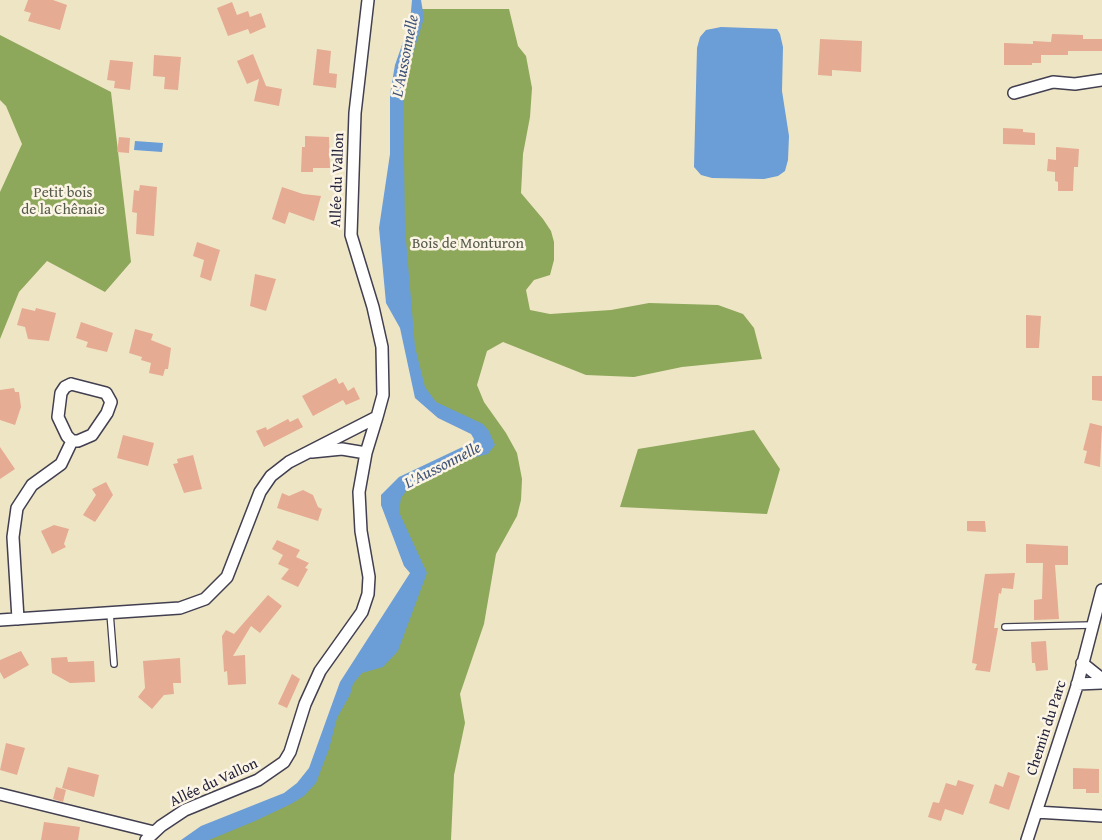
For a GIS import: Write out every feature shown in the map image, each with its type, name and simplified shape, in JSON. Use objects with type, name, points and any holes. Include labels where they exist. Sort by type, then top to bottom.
[{"type":"street","name":"Allée du Vallon","points":[[0,794],[150,836],[186,810],[264,777],[284,762],[290,752],[305,704],[320,671],[354,626],[362,612],[368,594],[369,578],[361,531],[359,492],[366,453],[383,395],[382,347],[373,307],[351,235],[355,113],[368,0]]},
{"type":"street","points":[[1014,93],[1053,82],[1075,84],[1102,80]]},
{"type":"street","points":[[76,384],[106,392],[110,398],[111,405],[97,429],[88,438],[72,441],[64,432],[58,417],[58,407],[64,387],[76,384]]},
{"type":"street","points":[[0,620],[180,608],[196,603],[212,594],[227,577],[265,484],[279,469],[377,417]]},
{"type":"street","points":[[18,619],[13,537],[17,508],[32,485],[62,464],[72,441]]},
{"type":"street","points":[[306,453],[342,449],[366,453]]},
{"type":"street","name":"Chemin du Parc","points":[[1027,840],[1077,684],[1102,590]]},
{"type":"street","points":[[1082,663],[1102,678]]},
{"type":"street","points":[[1077,684],[1102,683]]},
{"type":"street","points":[[1036,812],[1102,816]]},
{"type":"lane","points":[[110,613],[114,664]]},
{"type":"lane","points":[[1005,628],[1092,625]]},
{"type":"green space","name":"Bois de Monturon","points":[[418,9],[509,9],[518,46],[526,56],[532,88],[530,117],[523,154],[521,193],[543,219],[551,231],[554,242],[554,260],[550,275],[534,280],[526,290],[530,310],[550,314],[611,310],[649,303],[718,305],[743,314],[754,328],[762,359],[682,367],[634,377],[586,375],[503,342],[487,351],[477,385],[484,402],[506,433],[517,453],[522,479],[521,500],[517,516],[496,554],[484,624],[460,694],[465,723],[454,775],[451,840],[203,840],[301,791],[347,686],[415,566],[385,495],[488,443],[418,398],[395,258],[397,99]]},
{"type":"green space","name":"Petit bois de la Chênaie","points":[[0,35],[111,92],[131,262],[105,292],[47,261],[19,292],[0,339],[0,192],[22,144],[6,106],[0,100]]},
{"type":"green space","points":[[754,430],[780,469],[767,514],[620,507],[638,449]]},
{"type":"water","name":"L'Aussonnelle","points":[[412,0],[421,0],[424,18],[403,86],[405,228],[415,347],[425,387],[436,402],[483,424],[489,431],[495,445],[488,454],[459,461],[433,474],[407,490],[401,498],[399,512],[427,573],[398,651],[383,667],[362,673],[353,684],[350,695],[337,718],[329,749],[316,783],[304,796],[255,821],[209,840],[181,840],[201,826],[284,793],[297,783],[309,768],[340,682],[410,573],[404,566],[381,505],[381,495],[399,477],[473,442],[474,439],[471,434],[438,418],[415,398],[400,328],[386,303],[379,228],[390,154],[390,94],[395,65],[410,22]]},
{"type":"water","points":[[721,27],[777,29],[780,34],[783,47],[782,91],[789,136],[788,160],[785,171],[778,176],[764,179],[712,178],[701,175],[694,167],[697,48],[700,37],[706,30]]},
{"type":"water","points":[[135,141],[163,143],[162,152],[134,150]]},
{"type":"building","points":[[28,0],[53,0],[67,5],[60,30],[28,21],[31,13],[24,11]]},
{"type":"building","points":[[232,2],[237,15],[248,11],[250,17],[261,13],[266,27],[250,34],[248,29],[228,36],[217,8]]},
{"type":"building","points":[[1052,34],[1083,35],[1083,39],[1102,39],[1102,51],[1068,51],[1068,55],[1041,55],[1041,63],[1032,63],[1032,65],[1004,65],[1004,43],[1033,44],[1033,41],[1051,42]]},
{"type":"building","points":[[820,39],[862,41],[861,72],[832,70],[832,76],[818,75]]},
{"type":"building","points":[[317,49],[331,51],[329,73],[337,74],[336,88],[313,85]]},
{"type":"building","points":[[253,54],[266,86],[282,89],[279,106],[254,101],[259,79],[247,84],[237,61]]},
{"type":"building","points":[[154,55],[181,57],[178,90],[164,89],[165,77],[153,76]]},
{"type":"building","points":[[110,60],[133,62],[130,90],[114,88],[115,81],[107,80]]},
{"type":"building","points":[[1003,128],[1023,129],[1023,132],[1035,133],[1035,145],[1003,144]]},
{"type":"building","points":[[305,136],[329,137],[330,168],[313,168],[313,172],[301,172],[302,147],[305,147]]},
{"type":"building","points":[[119,137],[130,138],[129,153],[117,152]]},
{"type":"building","points":[[1056,147],[1079,149],[1078,167],[1074,167],[1073,191],[1058,191],[1055,172],[1047,171],[1048,159],[1056,160]]},
{"type":"building","points":[[140,185],[157,187],[154,236],[136,234],[137,213],[132,212],[134,190],[139,191]]},
{"type":"building","points":[[282,187],[303,194],[321,196],[314,221],[289,212],[285,224],[272,219]]},
{"type":"building","points":[[197,242],[220,250],[211,281],[200,277],[204,260],[193,256]]},
{"type":"building","points":[[255,274],[276,279],[266,311],[250,306]]},
{"type":"building","points":[[22,308],[35,311],[36,308],[56,313],[49,341],[28,339],[25,327],[17,325]]},
{"type":"building","points":[[1026,315],[1041,316],[1039,348],[1026,348]]},
{"type":"building","points":[[81,322],[113,333],[107,352],[86,347],[88,342],[76,338]]},
{"type":"building","points":[[135,329],[153,334],[151,340],[171,348],[168,369],[165,369],[163,376],[149,373],[151,363],[141,360],[142,357],[129,353]]},
{"type":"building","points":[[1092,376],[1102,376],[1102,401],[1092,400]]},
{"type":"building","points":[[336,378],[339,384],[343,382],[348,391],[354,387],[360,399],[346,405],[343,400],[313,416],[302,396]]},
{"type":"building","points":[[14,388],[15,392],[19,392],[21,407],[15,425],[0,420],[0,390]]},
{"type":"building","points":[[298,418],[303,427],[264,447],[256,431],[266,427],[267,430],[288,419],[290,422]]},
{"type":"building","points":[[1090,423],[1102,426],[1100,467],[1084,463],[1087,451],[1083,450]]},
{"type":"building","points":[[123,435],[154,443],[148,466],[117,458]]},
{"type":"building","points":[[0,447],[15,469],[0,479]]},
{"type":"building","points":[[193,455],[202,489],[184,493],[173,464],[178,463],[177,459]]},
{"type":"building","points":[[106,482],[113,495],[95,522],[83,515],[96,495],[92,489]]},
{"type":"building","points":[[303,490],[313,495],[318,507],[322,509],[318,521],[277,508],[282,493],[289,496]]},
{"type":"building","points":[[967,521],[985,521],[986,532],[967,531]]},
{"type":"building","points":[[54,525],[69,529],[64,544],[66,547],[52,554],[41,531]]},
{"type":"building","points":[[277,540],[300,550],[296,557],[309,563],[305,568],[308,569],[298,587],[281,579],[289,569],[278,564],[283,555],[272,549]]},
{"type":"building","points":[[1026,544],[1068,546],[1068,565],[1055,565],[1059,619],[1034,620],[1034,600],[1042,599],[1043,563],[1026,563]]},
{"type":"building","points":[[1015,573],[1013,589],[1002,588],[1001,594],[999,593],[994,628],[998,628],[990,672],[975,670],[977,664],[972,663],[985,574]]},
{"type":"building","points":[[268,595],[282,606],[260,633],[251,626],[233,656],[245,655],[246,684],[228,685],[227,671],[224,672],[222,636],[226,630],[234,634]]},
{"type":"building","points":[[1046,641],[1048,670],[1036,671],[1035,663],[1032,663],[1031,642]]},
{"type":"building","points":[[21,651],[29,665],[4,679],[0,672],[0,660]]},
{"type":"building","points":[[67,657],[68,662],[94,661],[95,682],[70,683],[52,673],[51,658]]},
{"type":"building","points":[[180,658],[181,683],[173,683],[174,694],[164,695],[152,709],[138,697],[145,688],[143,661]]},
{"type":"building","points":[[292,674],[300,679],[287,708],[278,704]]},
{"type":"building","points":[[6,743],[25,748],[17,775],[0,770]]},
{"type":"building","points":[[68,767],[99,775],[94,797],[62,788]]},
{"type":"building","points":[[1073,768],[1099,769],[1099,793],[1086,793],[1086,789],[1073,789]]},
{"type":"building","points":[[1008,772],[1020,776],[1009,810],[989,803],[995,784],[1003,787]]},
{"type":"building","points":[[958,780],[974,785],[963,815],[945,809],[941,821],[928,817],[933,802],[939,803],[946,783],[956,786]]},
{"type":"building","points":[[56,787],[66,790],[63,802],[53,799]]},
{"type":"building","points":[[44,822],[80,827],[78,840],[41,840]]}]
